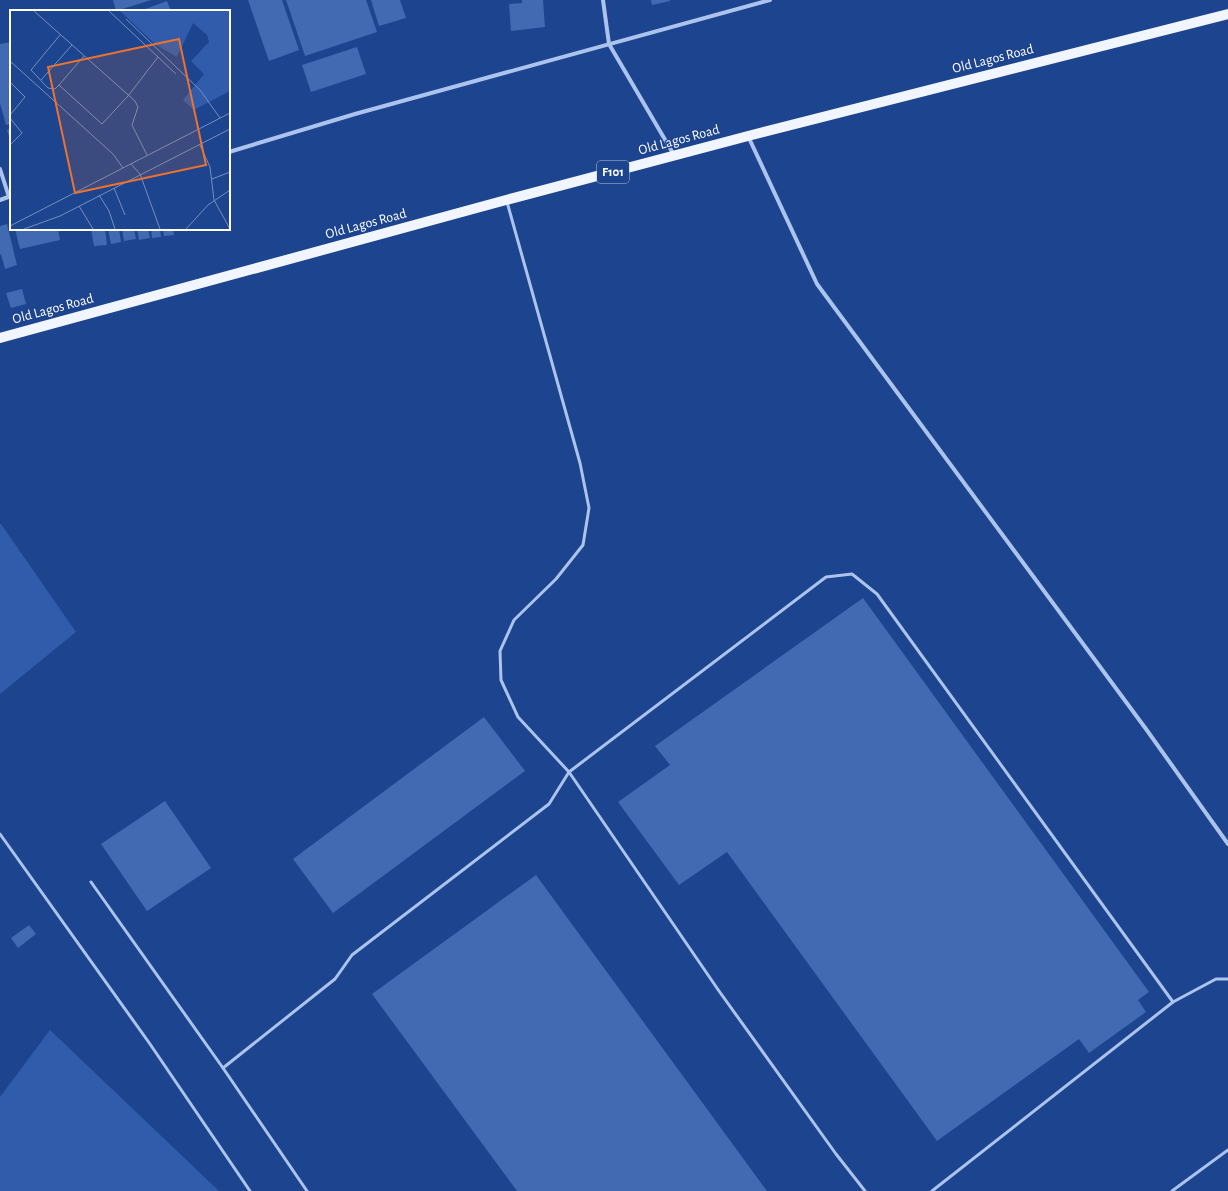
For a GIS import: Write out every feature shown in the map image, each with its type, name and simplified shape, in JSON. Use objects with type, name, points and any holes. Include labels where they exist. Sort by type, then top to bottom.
[{"type":"main road","name":"Old Lagos Road","points":[[0,338],[506,200],[748,136],[1228,14]]},
{"type":"street","points":[[603,0],[609,44],[674,156]]},
{"type":"street","points":[[230,152],[363,112],[770,0]]},
{"type":"street","points":[[748,136],[817,284],[1132,710],[1228,844]]},
{"type":"street","points":[[0,169],[10,197],[0,200]]},
{"type":"lane","points":[[506,200],[580,463],[589,508],[584,545],[556,579],[514,620],[500,651],[501,680],[518,717],[569,772],[719,990],[836,1154],[865,1191]]},
{"type":"lane","points":[[223,1068],[335,979],[352,955],[549,804],[569,772],[826,577],[852,574],[877,594],[1172,1002]]},
{"type":"lane","points":[[0,834],[150,1044],[250,1191]]},
{"type":"lane","points":[[91,882],[223,1068],[307,1191]]},
{"type":"lane","points":[[932,1191],[1172,1002],[1216,979],[1228,979]]},
{"type":"lane","points":[[1172,1191],[1228,1150]]},
{"type":"shaded area","points":[[0,524],[76,632],[0,694]]},
{"type":"shaded area","points":[[50,1030],[219,1191],[0,1191],[0,1097]]},
{"type":"building","points":[[113,0],[151,0],[119,10],[116,10]]},
{"type":"building","points":[[248,0],[282,0],[299,50],[269,61]]},
{"type":"building","points":[[286,0],[366,0],[377,32],[305,56]]},
{"type":"building","points":[[371,0],[400,0],[406,18],[379,26]]},
{"type":"building","points":[[522,0],[543,0],[545,27],[511,31],[509,4],[522,3]]},
{"type":"building","points":[[651,0],[670,0],[670,1],[652,5]]},
{"type":"building","points":[[167,1],[171,10],[143,10]]},
{"type":"building","points":[[10,42],[10,124],[6,125],[0,103],[0,44]]},
{"type":"building","points":[[357,47],[366,74],[311,92],[302,65]]},
{"type":"building","points":[[10,128],[10,139],[7,130]]},
{"type":"building","points":[[7,224],[17,265],[5,269],[1,254],[0,255],[0,226]]},
{"type":"building","points":[[15,230],[58,230],[60,240],[20,249]]},
{"type":"building","points":[[91,230],[105,230],[107,245],[94,246]]},
{"type":"building","points":[[108,230],[119,230],[121,242],[111,244]]},
{"type":"building","points":[[122,230],[134,230],[136,239],[124,241]]},
{"type":"building","points":[[137,230],[148,230],[150,238],[139,240]]},
{"type":"building","points":[[151,230],[160,230],[161,237],[152,238]]},
{"type":"building","points":[[163,230],[173,230],[174,235],[164,236]]},
{"type":"building","points":[[22,289],[26,304],[11,308],[6,293]]},
{"type":"building","points":[[863,598],[1149,992],[1138,1000],[1146,1012],[1089,1053],[1079,1039],[937,1141],[727,852],[679,885],[618,802],[670,765],[655,746]]},
{"type":"building","points":[[484,717],[525,771],[333,913],[293,859]]},
{"type":"building","points":[[165,801],[211,868],[147,911],[101,844]]},
{"type":"building","points":[[536,875],[767,1191],[517,1191],[372,994]]},
{"type":"building","points":[[29,925],[36,934],[18,948],[11,938]]}]
